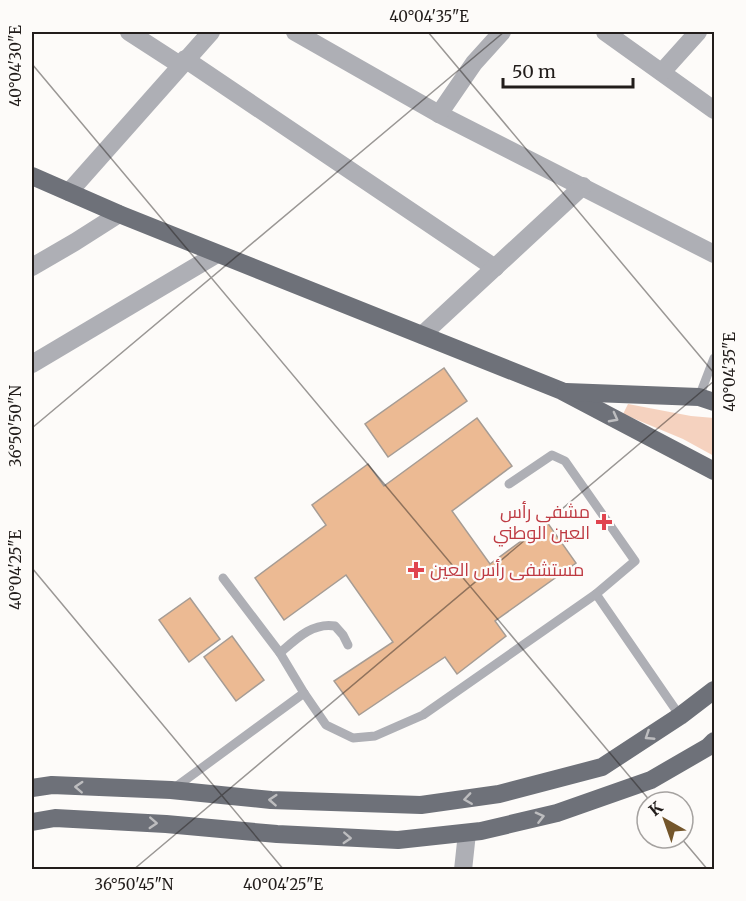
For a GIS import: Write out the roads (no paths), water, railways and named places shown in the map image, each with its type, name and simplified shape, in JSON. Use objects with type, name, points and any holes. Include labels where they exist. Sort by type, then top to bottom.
[{"type":"main road","points":[[32,176],[118,214],[562,391],[714,471]]},
{"type":"main road","points":[[562,391],[707,399]]},
{"type":"main road","points":[[32,788],[52,785],[171,790],[271,800],[411,805],[488,796],[602,766],[680,716],[714,690]]},
{"type":"main road","points":[[32,822],[54,818],[398,840],[466,833],[557,813],[651,780],[708,747],[714,741]]},
{"type":"street","points":[[129,32],[183,62],[495,268]]},
{"type":"street","points":[[69,192],[211,32]]},
{"type":"street","points":[[295,32],[439,114],[714,254]]},
{"type":"street","points":[[439,114],[474,63],[502,32]]},
{"type":"street","points":[[605,32],[714,110]]},
{"type":"street","points":[[662,72],[698,32]]},
{"type":"street","points":[[422,335],[583,186]]},
{"type":"street","points":[[32,267],[118,214]]},
{"type":"street","points":[[32,364],[217,254]]},
{"type":"street","points":[[463,870],[466,833]]},
{"type":"lane","points":[[707,399],[714,358]]},
{"type":"lane","points":[[223,578],[280,653],[326,724],[353,738],[375,736],[423,715],[596,594],[635,561],[565,461],[552,455],[509,484]]},
{"type":"lane","points":[[596,594],[680,716]]},
{"type":"lane","points":[[280,653],[309,630],[325,624],[335,626],[343,634],[348,645]]},
{"type":"lane","points":[[171,790],[304,693]]},
{"type":"place","name":"مشفى رأس العين الوطني","points":[[604,522]]},
{"type":"place","name":"مستشفى رأس العين","points":[[416,570]]}]
